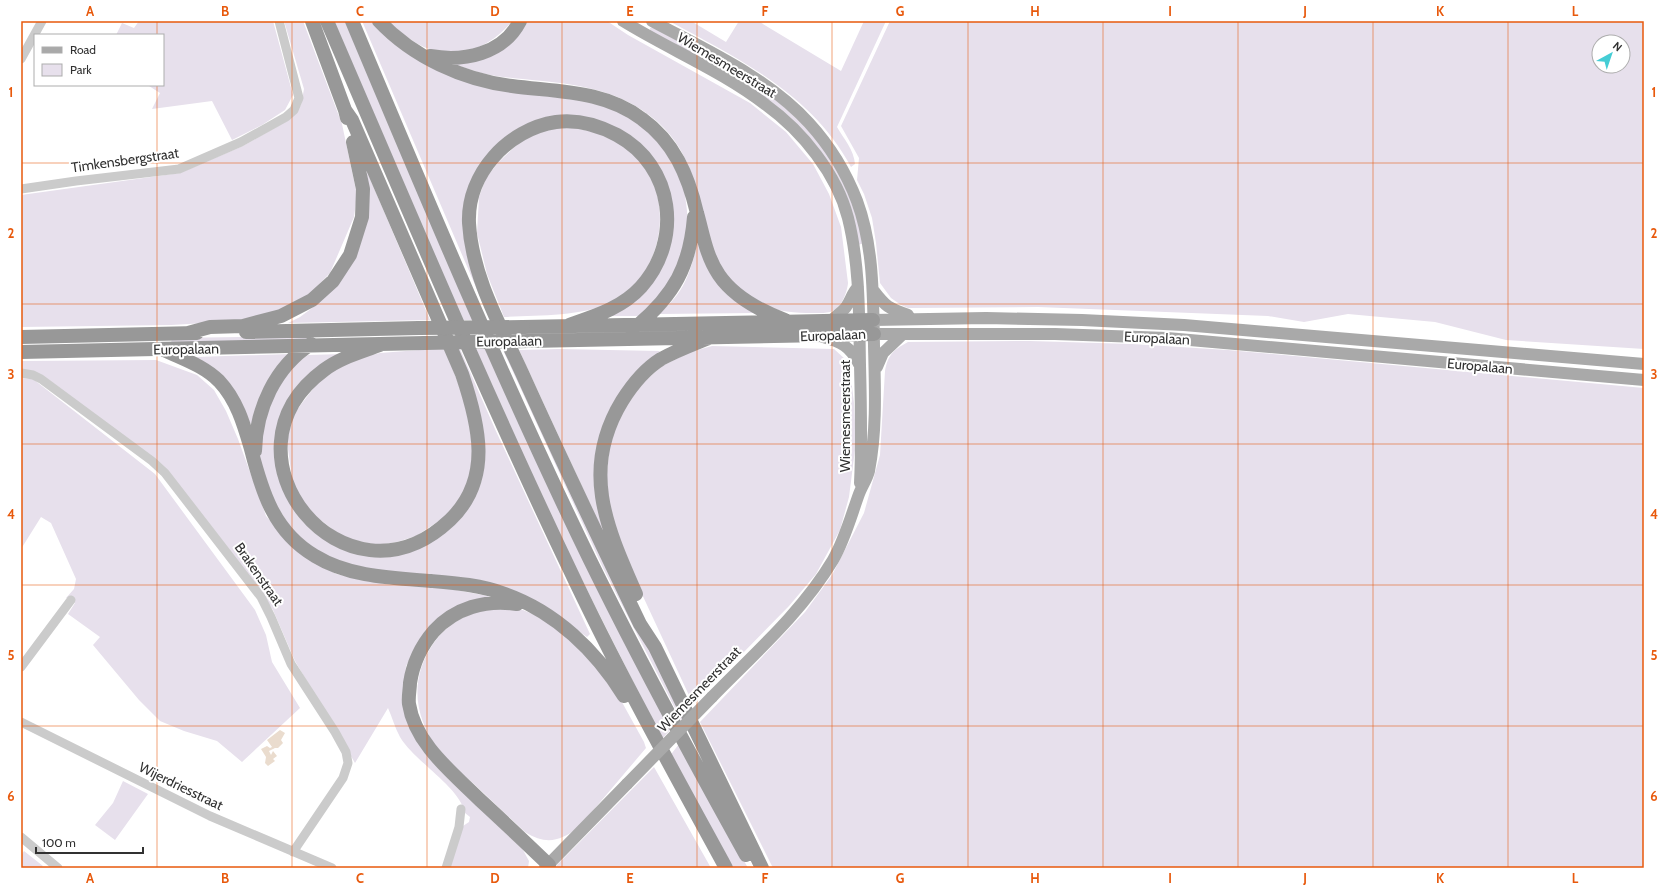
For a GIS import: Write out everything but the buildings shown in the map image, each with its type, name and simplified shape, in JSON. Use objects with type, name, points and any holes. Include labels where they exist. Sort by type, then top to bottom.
[{"type":"highway","points":[[188,333],[210,327],[243,326],[281,316],[312,300],[326,288],[339,274],[350,255],[358,234],[364,202],[363,190],[345,110],[312,21]]},
{"type":"highway","points":[[327,21],[448,304],[508,439],[570,570],[655,738],[726,868]]},
{"type":"highway","points":[[352,21],[470,297],[527,426],[580,539],[685,747],[753,868]]},
{"type":"highway","points":[[379,21],[398,39],[422,54],[448,69],[478,80],[512,86],[593,96],[607,100],[633,112],[664,138],[684,171],[710,259],[719,276],[742,298],[772,315],[785,320]]},
{"type":"highway","points":[[422,54],[454,59],[467,58],[498,45],[510,34],[520,21]]},
{"type":"highway","points":[[345,110],[352,120],[391,214],[462,374],[472,403],[477,428],[479,457],[475,480],[466,501],[453,517],[438,530],[423,540],[406,546],[388,550],[365,550],[345,544],[326,534],[303,513],[297,505],[287,484],[283,470],[281,451],[287,416],[292,404],[306,385],[332,364],[382,344]]},
{"type":"highway","points":[[569,325],[622,304],[639,288],[651,274],[664,247],[668,224],[666,201],[660,180],[646,159],[628,141],[605,128],[580,122],[555,122],[530,129],[510,141],[493,156],[480,176],[472,196],[469,221],[472,249],[483,287],[542,420],[640,624],[655,647],[762,868]]},
{"type":"highway","points":[[606,339],[629,332],[655,310],[668,295],[680,276],[690,249],[695,205]]},
{"type":"highway","name":"Europalaan","points":[[21,337],[785,320],[874,320]]},
{"type":"highway","points":[[255,461],[258,420],[264,402],[276,380],[308,346],[317,340],[340,331]]},
{"type":"highway","name":"Europalaan","points":[[21,352],[874,334]]},
{"type":"highway","points":[[655,647],[644,613],[616,547],[606,518],[601,494],[600,470],[602,448],[609,425],[627,393],[649,368],[680,350],[711,338]]},
{"type":"highway","points":[[162,349],[201,367],[220,383],[242,418],[266,498],[287,533],[300,546],[322,560],[341,568],[369,575],[449,582],[493,590],[516,598],[538,610],[572,633],[595,656],[615,683],[637,718],[655,738]]},
{"type":"highway","points":[[538,610],[508,603],[492,602],[470,607],[446,620],[428,638],[420,651],[412,671],[409,704],[421,735],[433,752],[465,786],[547,866]]},
{"type":"main road","name":"Wiemesmeerstraat","points":[[623,21],[746,90],[767,105],[792,127],[809,145],[825,168],[839,194],[848,216],[853,242],[858,287],[860,334],[860,492]]},
{"type":"main road","name":"Wiemesmeerstraat","points":[[547,866],[782,626],[818,583],[844,538],[868,474],[874,438],[874,320],[869,247],[858,202],[838,161],[808,122],[770,90],[723,59],[652,21]]},
{"type":"main road","points":[[832,320],[846,308],[851,300],[853,292],[858,287]]},
{"type":"main road","points":[[873,290],[887,306],[893,310],[917,319]]},
{"type":"main road","name":"Europalaan","points":[[874,320],[1082,320],[1184,325],[1644,364]]},
{"type":"main road","name":"Europalaan","points":[[874,334],[1055,334],[1167,338],[1644,380]]},
{"type":"main road","points":[[875,370],[880,362],[883,352],[903,334]]},
{"type":"main road","points":[[817,336],[837,341],[848,347],[855,355],[860,365]]},
{"type":"street","points":[[35,34],[42,21]]},
{"type":"street","name":"Timkensbergstraat","points":[[21,189],[179,169],[241,142],[286,117],[294,110],[298,98],[298,90],[278,21]]},
{"type":"street","points":[[21,59],[34,35]]},
{"type":"street","name":"Brakenstraat","points":[[21,373],[32,375],[41,379],[152,461],[165,473],[261,597],[272,617],[291,664],[335,732],[346,752],[348,763],[343,778],[293,852]]},
{"type":"street","points":[[21,667],[71,600]]},
{"type":"street","name":"Wijerdriesstraat","points":[[21,722],[179,802],[332,868]]},
{"type":"street","points":[[446,868],[464,819],[461,808]]},
{"type":"street","points":[[21,837],[58,868]]},
{"type":"green space","points":[[139,21],[273,21],[293,95],[285,110],[262,125],[232,140],[212,101],[152,109],[160,93],[149,86],[164,86],[164,34],[116,34],[122,23],[134,28]]},
{"type":"green space","points":[[284,21],[303,21],[342,124],[357,195],[354,217],[330,273],[306,298],[269,316],[241,321],[171,325],[21,327],[21,195],[180,173],[243,146],[287,121],[301,105],[304,89]]},
{"type":"green space","points":[[334,21],[346,21],[473,320],[462,320]]},
{"type":"green space","points":[[362,21],[373,21],[432,67],[569,95],[625,112],[664,146],[684,187],[687,211],[687,241],[676,276],[641,316],[607,316],[645,291],[671,206],[635,141],[542,121],[469,190],[490,320]]},
{"type":"green space","points":[[388,21],[512,21],[504,30],[485,44],[464,52],[453,53],[441,52],[423,47],[407,37]]},
{"type":"green space","points":[[524,21],[607,21],[628,35],[750,103],[786,132],[813,164],[829,194],[841,227],[848,283],[845,296],[837,308],[830,312],[821,313],[793,312],[775,309],[748,295],[728,279],[718,266],[715,259],[693,179],[680,149],[658,122],[642,110],[625,100],[590,88],[490,75],[453,64],[470,61]]},
{"type":"green space","points":[[669,21],[691,21],[726,42],[739,21],[758,21],[841,71],[864,21],[886,21],[837,127],[851,149],[855,164],[851,167],[835,141],[816,119],[795,99],[772,81],[747,65]]},
{"type":"green space","points":[[890,21],[1644,21],[1644,349],[1506,340],[1435,322],[1348,314],[1304,322],[1268,316],[1038,307],[908,308],[891,298],[880,283],[872,218],[864,194],[857,180],[859,158],[841,126]]},
{"type":"green space","points":[[653,27],[727,67],[751,82],[795,116],[814,136],[837,168],[859,221],[864,243],[858,245],[804,134],[650,31],[650,28]]},
{"type":"green space","points":[[583,127],[608,137],[626,147],[638,159],[654,184],[660,218],[659,235],[648,267],[638,281],[626,293],[612,302],[600,307],[573,313],[504,317],[487,274],[477,233],[479,197],[486,178],[512,145],[546,128]]},
{"type":"green space","points":[[366,169],[430,320],[288,323],[300,317],[316,305],[337,285],[368,183]]},
{"type":"green space","points":[[698,239],[714,280],[735,301],[756,313],[659,314],[671,303],[685,282],[693,261]]},
{"type":"green space","points":[[312,336],[306,341],[171,343],[172,338]]},
{"type":"green space","points":[[1030,341],[1132,344],[1228,350],[1644,388],[1644,868],[773,868],[700,722],[805,612],[832,575],[864,513],[880,455],[885,371],[892,354],[908,342]]},
{"type":"green space","points":[[712,346],[834,349],[845,359],[850,370],[854,403],[856,442],[849,497],[840,530],[816,574],[789,606],[693,704],[634,577],[609,513],[605,490],[612,428],[636,389],[662,366],[690,352]]},
{"type":"green space","points":[[445,348],[469,413],[473,434],[472,470],[467,485],[458,502],[448,515],[416,536],[397,542],[377,545],[344,538],[310,512],[293,485],[287,442],[293,415],[322,377],[358,358],[380,353]]},
{"type":"green space","points":[[502,348],[506,348],[683,717],[681,720],[603,568]]},
{"type":"green space","points":[[455,349],[460,349],[495,429],[590,634],[587,637],[544,607],[351,567],[318,552],[293,531],[266,489],[258,454],[268,402],[289,369],[308,355],[343,354],[311,373],[295,392],[280,420],[276,437],[281,479],[342,546],[422,546],[441,535],[469,508],[481,483],[483,470]]},
{"type":"green space","points":[[474,349],[487,349],[670,730],[662,739],[561,538]]},
{"type":"green space","points":[[558,349],[660,351],[626,386],[599,439],[613,554],[519,350]]},
{"type":"green space","points":[[290,354],[251,424],[195,357]]},
{"type":"green space","points":[[156,360],[197,375],[214,390],[226,411],[238,439],[266,516],[297,550],[336,574],[390,585],[440,587],[488,596],[490,600],[425,633],[406,666],[403,706],[438,766],[523,850],[529,861],[528,868],[449,868],[463,826],[469,822],[470,817],[465,813],[461,803],[454,793],[416,756],[400,737],[388,708],[355,763],[295,661],[273,610],[225,544],[166,469],[38,374],[21,372],[21,361]]},
{"type":"green space","points":[[21,378],[33,379],[155,474],[255,610],[266,635],[272,662],[300,708],[242,762],[217,741],[184,731],[160,721],[139,700],[93,645],[100,637],[68,614],[75,603],[66,598],[74,589],[76,579],[51,523],[41,517],[21,549]]},
{"type":"green space","points":[[503,608],[523,610],[537,616],[552,625],[588,654],[618,695],[646,748],[579,827],[559,839],[539,839],[525,832],[451,764],[439,751],[424,725],[420,712],[418,685],[420,671],[433,644],[447,628],[464,617],[482,611]]},
{"type":"green space","points":[[679,744],[748,868],[732,868],[669,757]]},
{"type":"green space","points":[[654,767],[711,868],[554,868]]},
{"type":"green space","points":[[123,781],[148,794],[115,840],[95,825],[113,803]]},
{"type":"green space","points":[[24,851],[43,866],[41,868],[21,868],[21,856]]},
{"type":"shaded area","points":[[280,730],[285,733],[281,740],[283,743],[278,748],[269,751],[271,755],[273,751],[277,756],[273,759],[275,761],[268,766],[265,763],[266,757],[261,749],[267,746],[270,748],[272,747],[267,740]]}]
